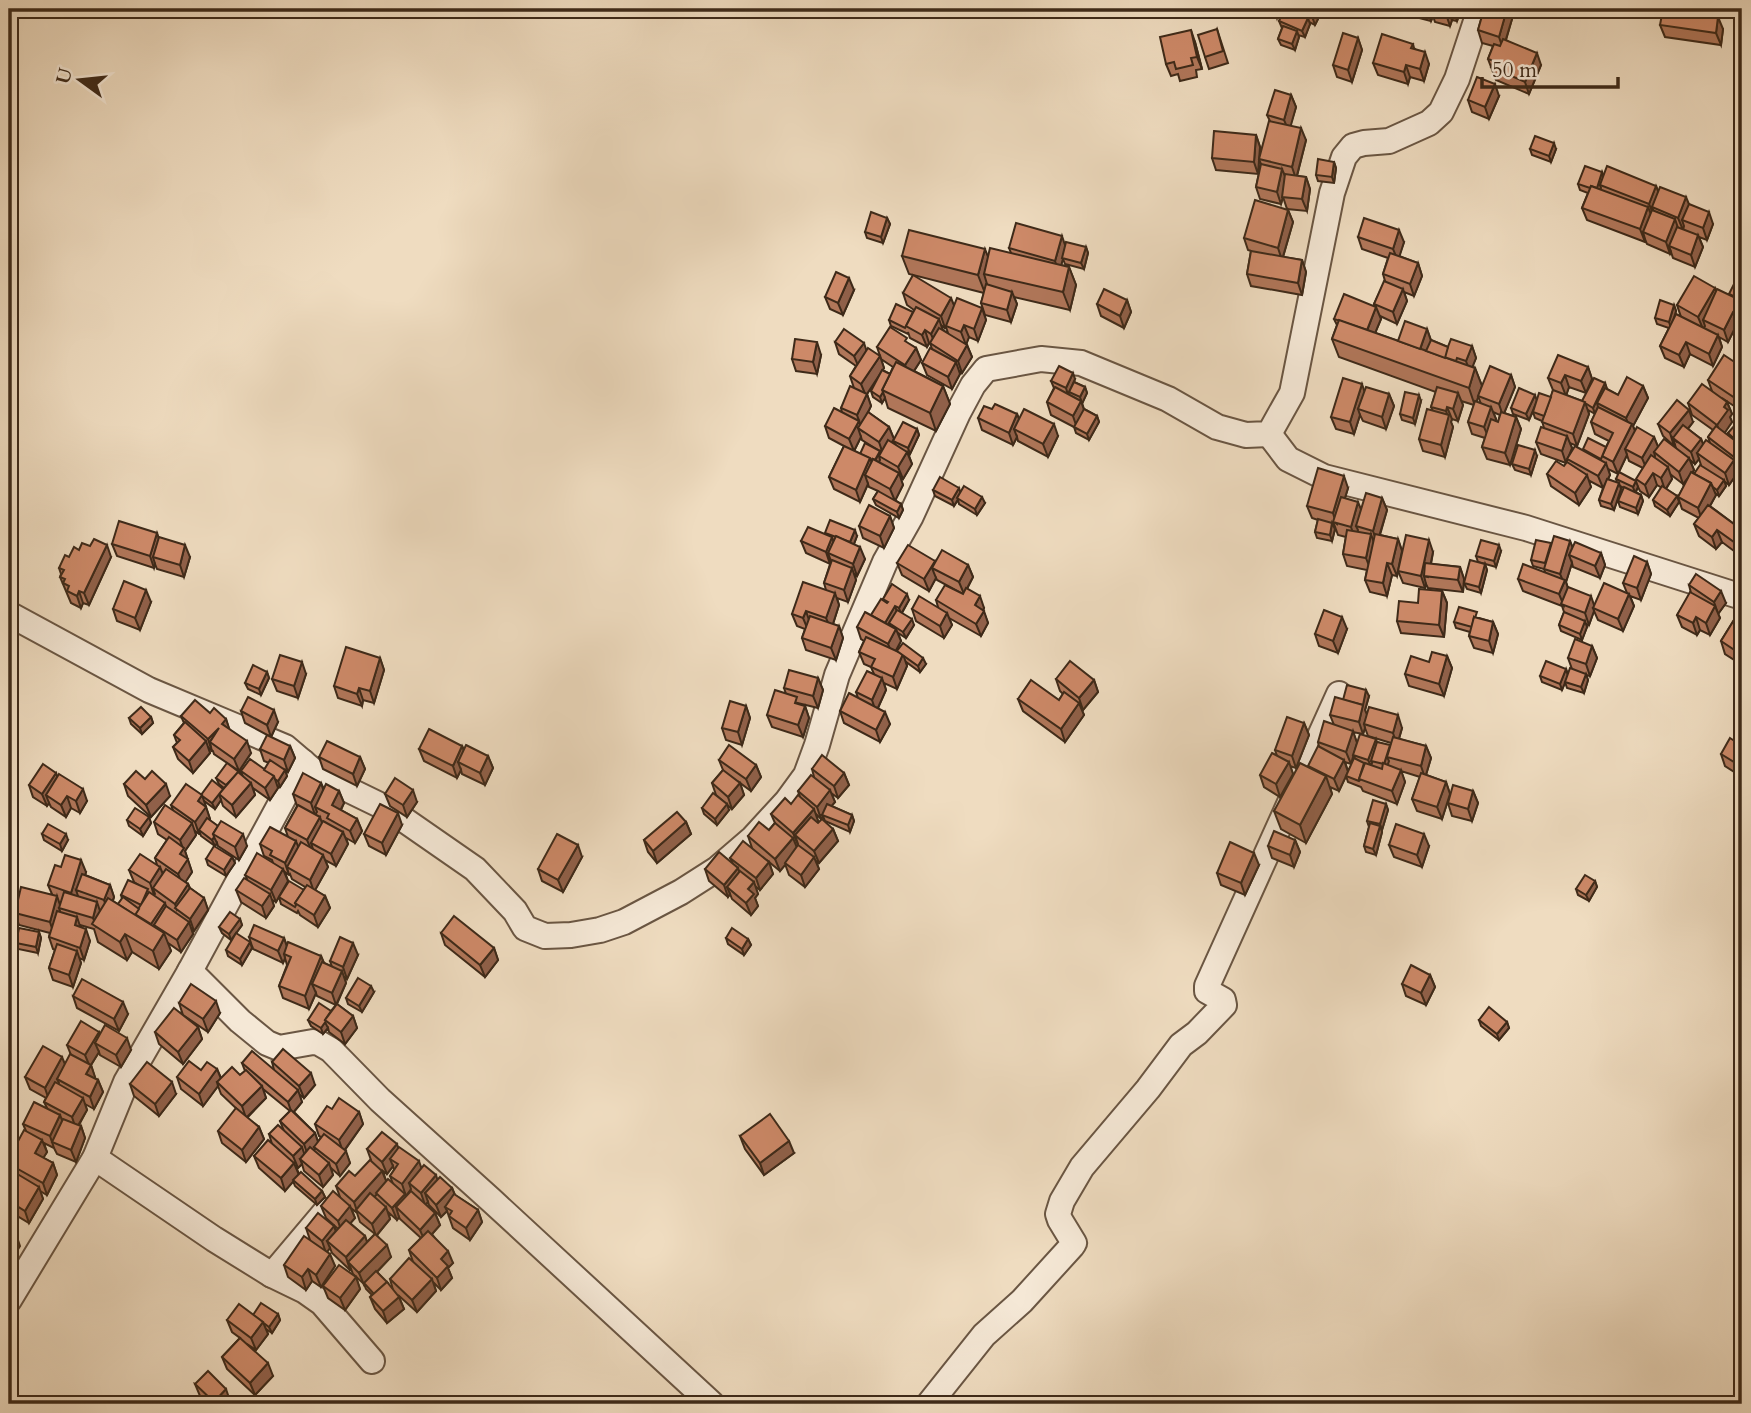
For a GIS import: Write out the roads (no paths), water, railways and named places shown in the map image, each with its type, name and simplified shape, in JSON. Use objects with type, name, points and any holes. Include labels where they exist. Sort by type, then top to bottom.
[{"type":"street","points":[[1269,434],[1292,393],[1332,193],[1344,157],[1353,146],[1389,141],[1429,123],[1441,112],[1457,79],[1480,9]]},
{"type":"street","points":[[9,614],[149,690],[285,747],[318,775],[390,810],[475,869],[514,911],[525,928],[545,936],[571,935],[624,922],[681,892],[717,869],[753,838],[787,801],[806,775],[837,675],[885,562],[911,516],[958,413],[973,385],[986,369],[1041,359],[1081,363],[1168,398],[1217,427],[1246,435],[1269,434]]},
{"type":"street","points":[[1269,434],[1288,459],[1324,477],[1526,528],[1742,597]]},
{"type":"street","points":[[929,1404],[984,1335],[1022,1301],[1073,1246],[1058,1213],[1082,1167],[1183,1044],[1224,1005],[1223,1000],[1207,991],[1207,986],[1339,694]]},
{"type":"street","points":[[9,1300],[95,1158],[125,1082],[190,971],[303,762]]},
{"type":"street","points":[[190,971],[240,1021],[267,1043],[279,1048],[319,1043],[331,1050],[380,1100],[712,1404]]},
{"type":"street","points":[[95,1158],[214,1239],[322,1303],[372,1360]]},
{"type":"street","points":[[272,1275],[326,1211]]}]
